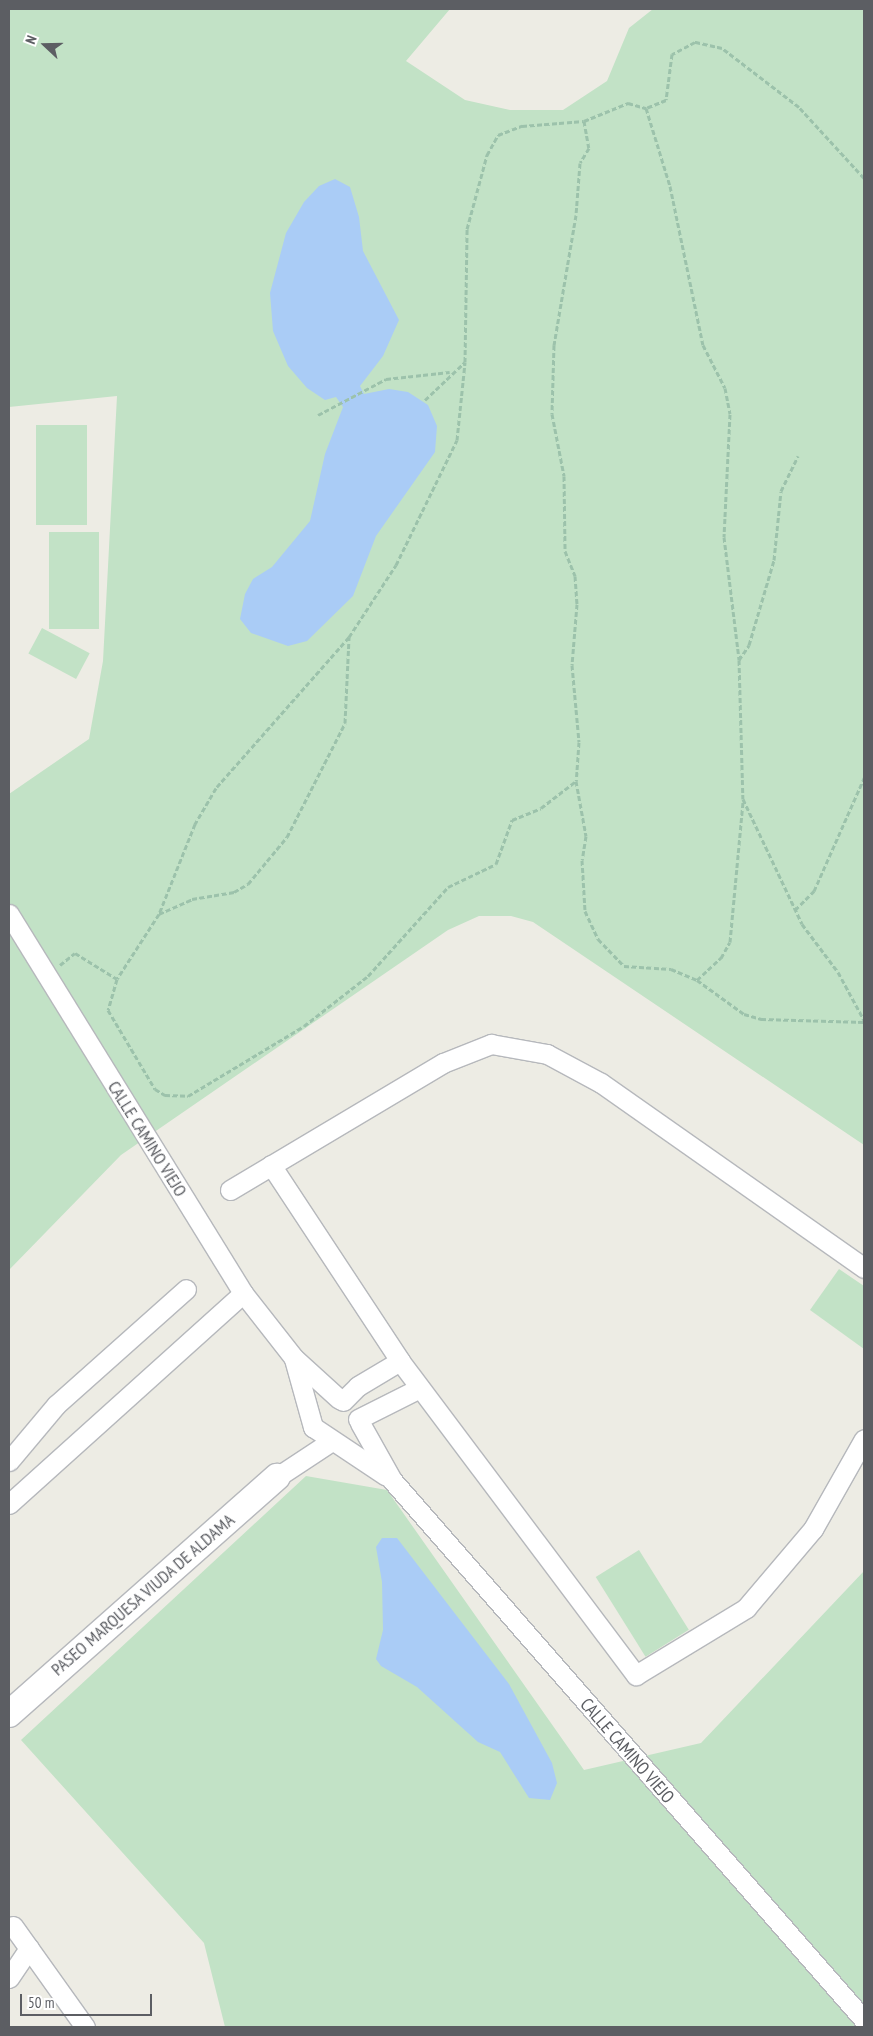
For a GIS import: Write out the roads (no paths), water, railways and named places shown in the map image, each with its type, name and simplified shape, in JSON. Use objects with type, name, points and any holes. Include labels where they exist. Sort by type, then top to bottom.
[{"type":"street","name":"CALLE CAMINO VIEJO","points":[[9,914],[243,1293],[294,1358],[341,1400]]},
{"type":"street","points":[[230,1190],[443,1063],[491,1044],[547,1054],[601,1083],[864,1268]]},
{"type":"street","points":[[271,1165],[400,1361],[636,1675],[746,1608],[812,1529],[864,1439]]},
{"type":"street","points":[[9,1461],[56,1405],[186,1289]]},
{"type":"street","points":[[9,1504],[243,1293]]},
{"type":"street","name":"CALLE CAMINO VIEJO","points":[[294,1358],[313,1423]]},
{"type":"street","points":[[400,1361],[358,1386],[341,1400],[322,1402],[313,1423],[335,1444],[349,1444],[359,1421],[420,1388]]},
{"type":"street","points":[[341,1400],[359,1421]]},
{"type":"street","name":"CALLE CAMINO VIEJO","points":[[359,1421],[392,1480],[864,2020]]},
{"type":"street","name":"PASEO MARQUESA VIUDA DE ALDAMA","points":[[277,1477],[313,1423]]},
{"type":"street","name":"CALLE CAMINO VIEJO","points":[[335,1444],[392,1480]]},
{"type":"street","name":"PASEO MARQUESA VIUDA DE ALDAMA","points":[[9,1714],[277,1477],[335,1444]]},
{"type":"street","points":[[13,1926],[85,2027]]},
{"type":"street","points":[[9,1978],[29,1948]]},
{"type":"water","points":[[335,179],[350,187],[359,217],[363,251],[399,320],[383,356],[360,386],[364,394],[389,389],[408,392],[428,405],[437,426],[435,452],[376,536],[353,596],[307,641],[288,646],[251,633],[240,619],[245,594],[253,579],[272,567],[310,521],[325,454],[343,407],[336,397],[325,400],[307,388],[288,366],[273,331],[270,293],[286,233],[304,202],[319,186]]},
{"type":"water","points":[[382,1538],[397,1538],[509,1684],[552,1763],[557,1783],[550,1800],[529,1798],[500,1752],[478,1742],[417,1687],[381,1666],[376,1659],[383,1630],[382,1582],[376,1547]]}]
